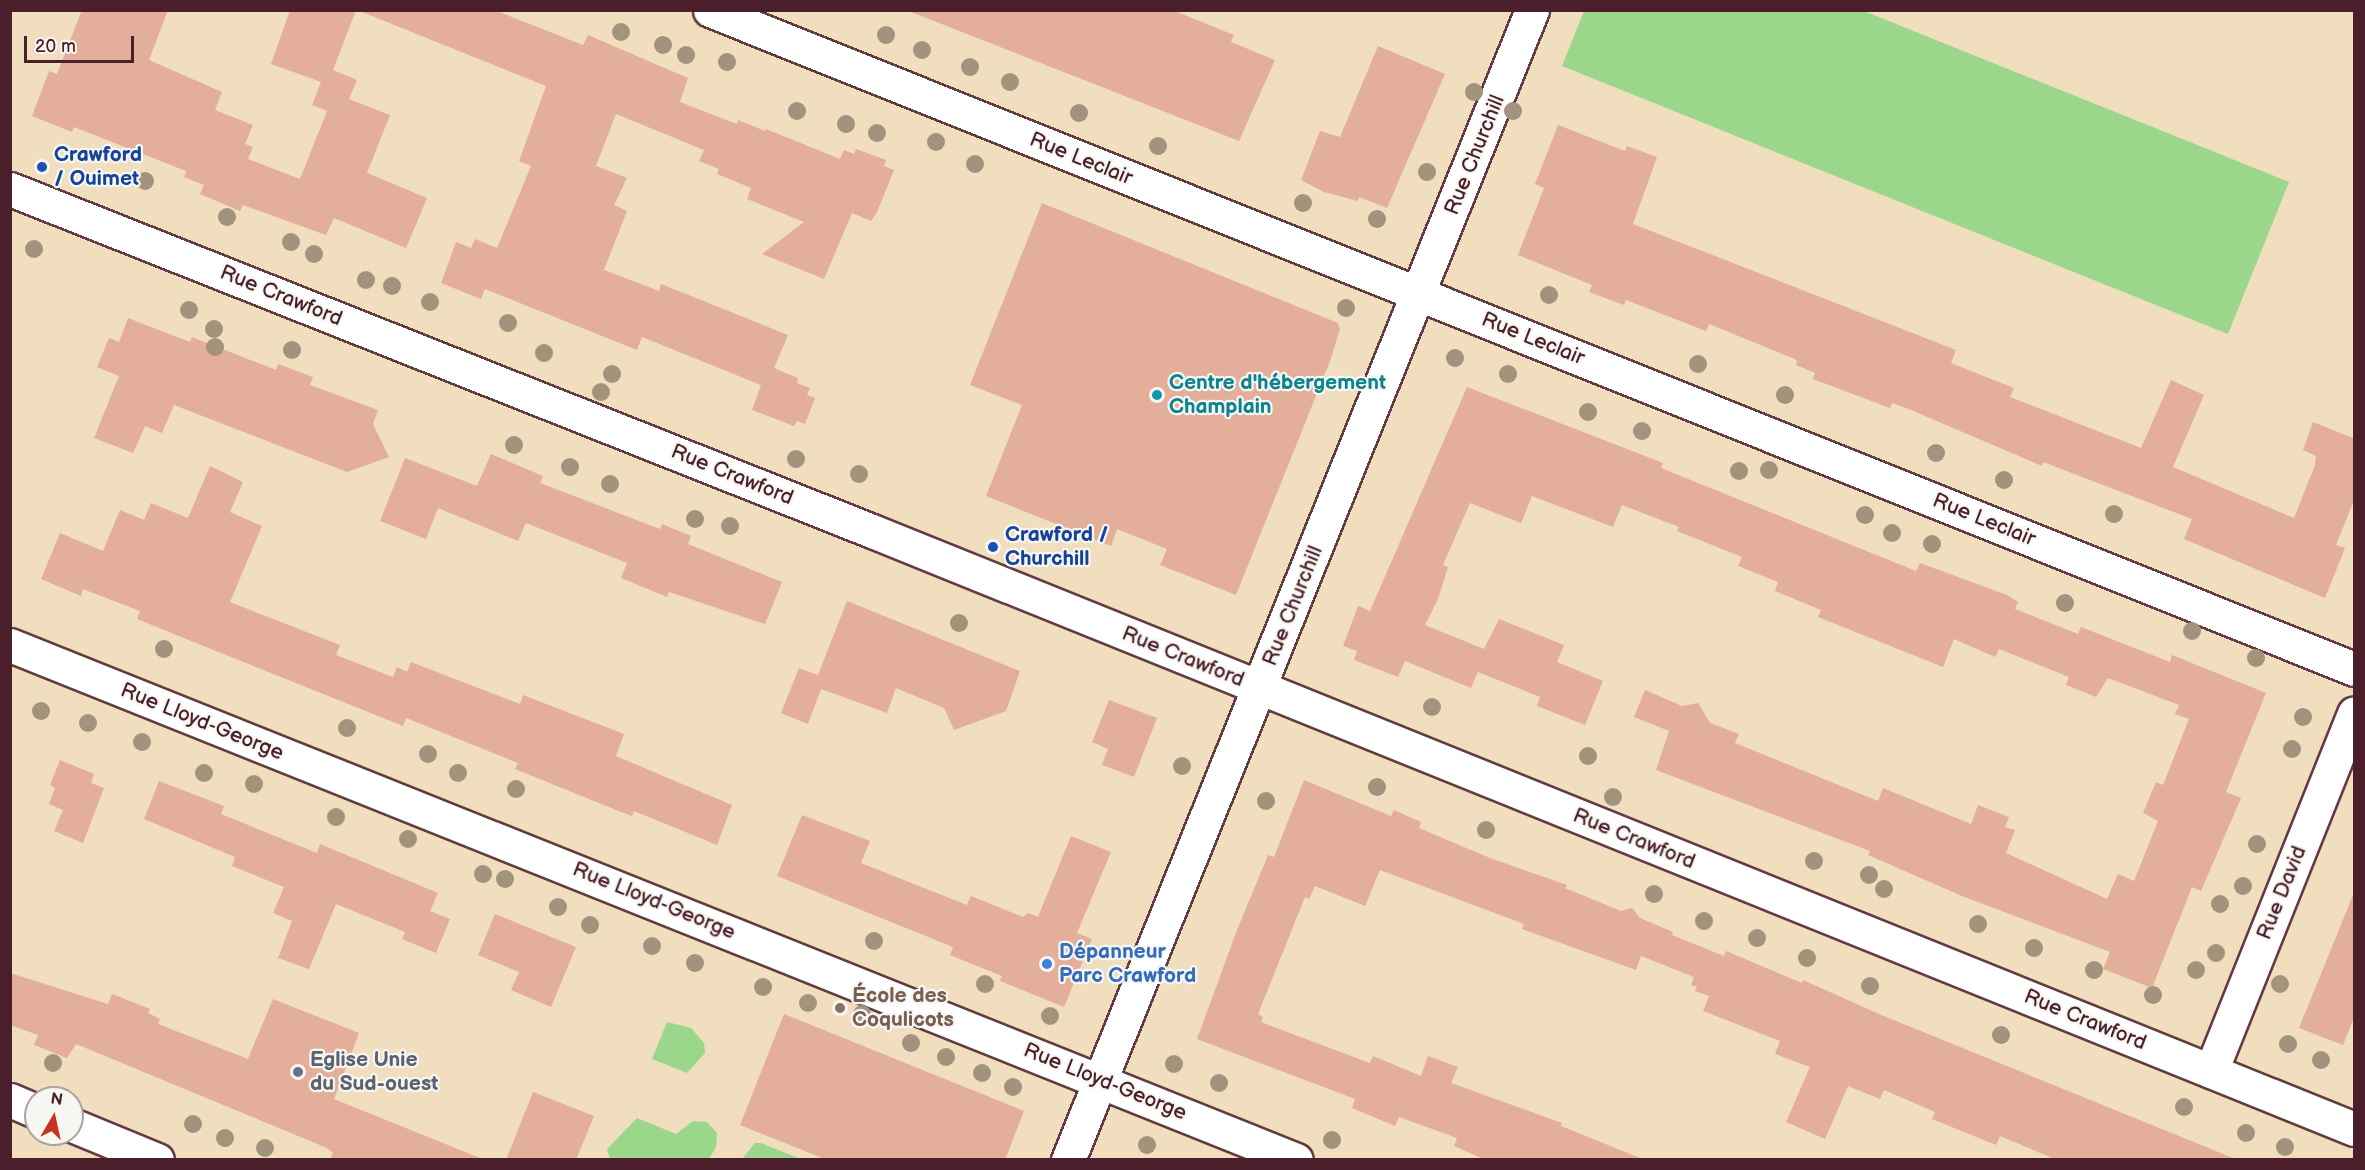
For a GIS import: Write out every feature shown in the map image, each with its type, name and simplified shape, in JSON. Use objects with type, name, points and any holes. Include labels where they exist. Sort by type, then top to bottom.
[{"type":"street","name":"Rue Leclair","points":[[710,10],[2355,669]]},
{"type":"street","name":"Rue Churchill","points":[[1068,1160],[1532,10]]},
{"type":"street","name":"Rue Crawford","points":[[10,189],[1260,688],[2355,1129]]},
{"type":"street","name":"Rue Lloyd-George","points":[[10,645],[1296,1160]]},
{"type":"street","name":"Rue David","points":[[2211,1071],[2355,714]]},
{"type":"street","points":[[10,1100],[24,1106]]},
{"type":"street","points":[[84,1130],[157,1160]]},
{"type":"green space","points":[[1584,11],[1864,11],[2289,182],[2228,334],[1562,66]]},
{"type":"green space","points":[[667,1022],[691,1028],[704,1043],[705,1053],[687,1073],[652,1059]]},
{"type":"green space","points":[[637,1118],[676,1134],[693,1121],[707,1122],[717,1133],[716,1147],[709,1159],[610,1159],[607,1149]]},
{"type":"green space","points":[[755,1143],[761,1143],[801,1159],[742,1159]]},
{"type":"building","points":[[82,10],[168,10],[149,60],[222,92],[215,110],[253,125],[245,144],[253,147],[248,159],[300,179],[327,111],[312,105],[321,82],[271,64],[290,10],[356,10],[333,70],[357,80],[349,99],[390,115],[367,173],[427,198],[406,248],[334,218],[326,235],[243,205],[240,211],[200,194],[204,185],[184,177],[186,171],[74,127],[72,132],[32,116],[49,71],[57,74]]},
{"type":"building","points":[[357,10],[494,10],[583,45],[588,35],[688,78],[680,102],[737,124],[738,120],[765,131],[766,129],[840,159],[844,150],[854,154],[856,149],[886,160],[884,166],[894,170],[877,212],[871,221],[852,213],[824,279],[762,254],[804,222],[747,199],[751,188],[717,174],[719,169],[699,161],[704,150],[616,114],[596,166],[627,178],[614,205],[627,211],[604,270],[659,291],[661,284],[788,335],[774,368],[798,378],[797,383],[810,388],[807,395],[815,398],[805,424],[797,421],[794,426],[752,410],[761,385],[642,337],[637,350],[485,289],[481,299],[441,283],[456,242],[471,248],[475,239],[497,248],[531,166],[519,161],[546,86]]},
{"type":"building","points":[[906,10],[1172,10],[1234,35],[1231,42],[1275,60],[1239,141]]},
{"type":"building","points":[[1378,46],[1445,74],[1387,208],[1359,197],[1358,201],[1324,192],[1301,180],[1320,131],[1340,137]]},
{"type":"building","points":[[1558,125],[1625,151],[1627,146],[1657,157],[1633,224],[1956,350],[1951,363],[2014,388],[2010,397],[2141,448],[2171,380],[2204,395],[2173,467],[2294,518],[2315,465],[2316,456],[2303,450],[2313,422],[2355,439],[2355,498],[2336,545],[2345,548],[2325,598],[2184,539],[2192,519],[2043,462],[2042,466],[1911,410],[1892,403],[1890,408],[1813,379],[1815,373],[1796,365],[1797,360],[1709,324],[1706,331],[1626,300],[1624,305],[1589,292],[1592,285],[1518,255],[1544,188],[1535,184]]},
{"type":"building","name":"Centre d'hébergement Champlain","points":[[1042,203],[1338,323],[1340,329],[1330,361],[1236,595],[1160,565],[1167,549],[1117,529],[1111,546],[986,496],[1022,405],[970,385]]},
{"type":"building","points":[[128,318],[190,342],[192,337],[276,370],[278,364],[313,377],[310,385],[378,410],[373,424],[389,457],[347,472],[174,405],[162,433],[145,426],[133,453],[94,438],[119,376],[97,367],[109,338],[119,342]]},
{"type":"building","points":[[1467,387],[1663,463],[1661,468],[1916,571],[1920,563],[2007,595],[2018,602],[2015,609],[2078,634],[2081,627],[2170,662],[2172,655],[2266,693],[2226,792],[2241,798],[2201,891],[2192,887],[2152,988],[2103,969],[2110,952],[1962,896],[1868,855],[1870,851],[1656,770],[1669,731],[1634,717],[1645,690],[1682,706],[1698,703],[1710,723],[1739,734],[1735,743],[1878,801],[1883,788],[1971,824],[1978,805],[2009,817],[2005,827],[2015,830],[2006,853],[2107,899],[2118,874],[2134,881],[2158,821],[2143,813],[2156,782],[2163,785],[2189,719],[2175,714],[2179,705],[2108,678],[2096,697],[2066,685],[2069,677],[1999,649],[1995,657],[1954,639],[1943,667],[1818,617],[1821,610],[1775,591],[1778,582],[1738,566],[1742,557],[1677,531],[1679,527],[1622,505],[1613,527],[1532,496],[1521,523],[1470,503],[1443,565],[1448,567],[1438,599],[1425,625],[1484,649],[1499,619],[1564,645],[1557,662],[1603,681],[1585,725],[1537,706],[1540,697],[1478,672],[1471,688],[1405,661],[1398,677],[1354,660],[1357,651],[1343,646],[1358,606],[1370,611]]},
{"type":"building","points":[[491,454],[543,476],[540,483],[660,529],[662,524],[691,536],[688,544],[782,582],[765,624],[669,592],[667,597],[621,578],[627,563],[526,523],[518,541],[438,508],[426,539],[380,521],[405,458],[477,486]]},
{"type":"building","points":[[210,466],[243,482],[230,512],[262,526],[230,602],[340,645],[336,655],[393,677],[397,667],[407,672],[411,662],[520,704],[523,695],[624,734],[616,756],[732,805],[717,845],[634,811],[632,816],[621,812],[515,769],[518,763],[406,718],[403,726],[201,645],[137,619],[140,611],[83,589],[81,596],[41,579],[60,533],[103,551],[120,510],[144,520],[151,503],[188,518]]},
{"type":"building","points":[[847,601],[1020,671],[1006,711],[954,730],[944,708],[896,688],[887,713],[821,689],[808,724],[781,713],[799,668],[818,675]]},
{"type":"building","points":[[1109,700],[1157,718],[1134,777],[1102,765],[1108,749],[1092,742]]},
{"type":"building","points":[[60,760],[94,774],[91,783],[104,788],[83,843],[54,831],[63,810],[49,804],[55,788],[50,785]]},
{"type":"building","points":[[1304,780],[1391,816],[1394,810],[1421,822],[1419,828],[1490,858],[1567,885],[1565,888],[1621,911],[1632,908],[1640,918],[1673,932],[1672,935],[1724,956],[1726,951],[1802,983],[1803,980],[1879,1014],[2238,1160],[2057,1160],[2000,1136],[1996,1145],[1932,1119],[1935,1112],[1884,1090],[1880,1099],[1848,1086],[1825,1139],[1786,1122],[1810,1067],[1775,1054],[1780,1041],[1703,1011],[1709,996],[1695,991],[1697,987],[1691,985],[1694,977],[1641,956],[1636,970],[1522,929],[1524,924],[1380,870],[1365,906],[1315,886],[1309,899],[1305,897],[1258,1014],[1263,1017],[1261,1022],[1370,1063],[1373,1056],[1421,1076],[1428,1056],[1442,1061],[1458,1067],[1451,1083],[1562,1123],[1561,1126],[1640,1158],[1486,1160],[1454,1146],[1457,1138],[1399,1117],[1395,1126],[1352,1108],[1355,1099],[1197,1039],[1237,930],[1268,855],[1274,857]]},
{"type":"building","points":[[159,781],[224,806],[221,814],[317,853],[320,844],[438,893],[430,911],[450,919],[436,953],[402,939],[405,932],[336,904],[309,969],[278,958],[292,921],[273,913],[284,887],[232,866],[235,857],[144,819]]},
{"type":"building","points":[[802,815],[870,841],[861,863],[967,905],[971,896],[1023,917],[1028,913],[1038,917],[1071,836],[1111,852],[1077,933],[1092,939],[1064,1007],[1000,981],[1002,976],[950,955],[953,947],[777,876]]},
{"type":"building","points":[[2353,895],[2355,1015],[2343,1045],[2299,1028]]},
{"type":"building","points":[[495,914],[576,947],[551,1007],[511,990],[519,972],[478,955]]},
{"type":"building","points":[[10,973],[108,1004],[112,994],[150,1009],[148,1013],[160,1019],[158,1024],[248,1059],[273,999],[359,1033],[334,1099],[485,1160],[330,1160],[333,1153],[327,1148],[76,1044],[67,1058],[34,1045],[38,1035],[10,1025]]},
{"type":"building","points":[[784,1014],[1024,1111],[1005,1160],[827,1160],[740,1125]]},
{"type":"building","points":[[533,1092],[594,1116],[576,1160],[506,1160]]},
{"type":"place","name":"Crawford / Ouimet","points":[[42,167]]},
{"type":"place","name":"Centre d'hébergement Champlain","points":[[1157,395]]},
{"type":"place","name":"Crawford / Churchill","points":[[993,547]]},
{"type":"place","name":"Dépanneur Parc Crawford","points":[[1047,964]]},
{"type":"place","name":"École des Coqulicots","points":[[840,1008]]},
{"type":"place","name":"Eglise Unie du Sud-ouest","points":[[298,1072]]}]
